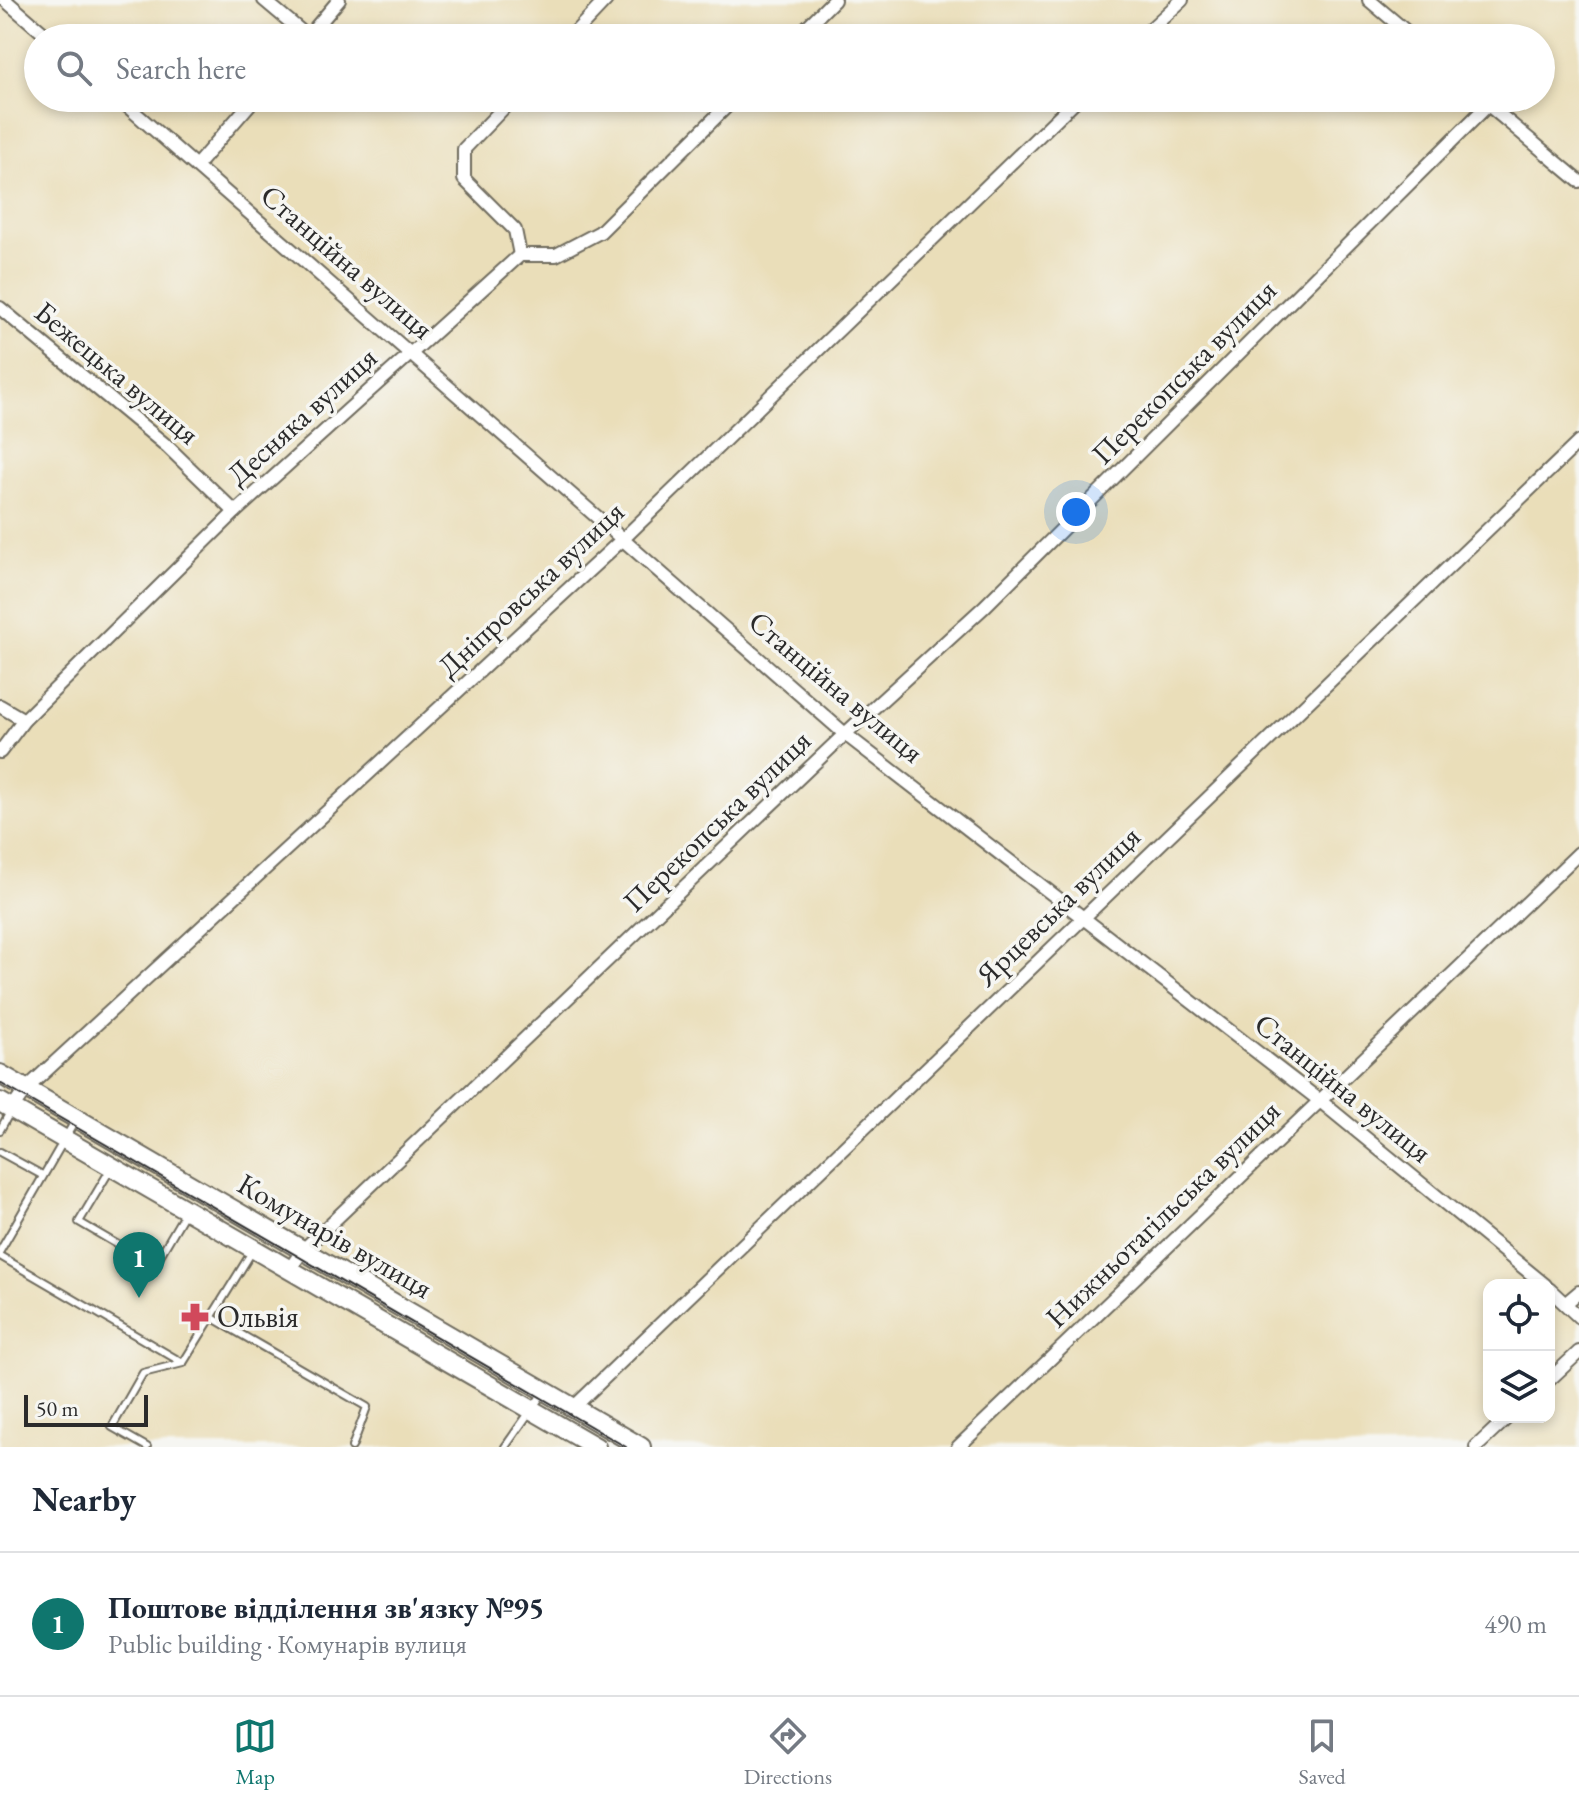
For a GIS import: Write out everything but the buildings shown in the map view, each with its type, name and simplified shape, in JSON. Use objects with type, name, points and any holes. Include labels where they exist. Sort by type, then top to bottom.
[{"type":"street","points":[[5,0],[33,24]]},
{"type":"street","points":[[264,0],[291,24]]},
{"type":"street","points":[[319,24],[339,0]]},
{"type":"street","points":[[583,24],[606,0]]},
{"type":"street","points":[[810,24],[834,0]]},
{"type":"street","points":[[1156,24],[1182,0]]},
{"type":"street","points":[[1369,0],[1397,24]]},
{"type":"street","name":"Станційна вулиця","points":[[134,112],[845,734],[1319,1100],[1537,1279]]},
{"type":"street","points":[[196,166],[243,112]]},
{"type":"street","points":[[500,112],[464,149],[464,179],[515,230],[520,255],[556,255],[600,232],[721,112]]},
{"type":"street","name":"Дніпровська вулиця","points":[[6,1106],[624,538],[1064,112]]},
{"type":"street","name":"Перекопська вулиця","points":[[289,1270],[303,1250],[845,734],[984,607],[1473,112]]},
{"type":"street","points":[[1497,112],[1579,181]]},
{"type":"street","name":"Десняка вулиця","points":[[0,752],[24,720],[235,512],[520,255]]},
{"type":"street","name":"Бежецька вулиця","points":[[0,308],[168,447],[235,512]]},
{"type":"street","name":"Ярцевська вулиця","points":[[574,1407],[1579,442]]},
{"type":"street","points":[[0,706],[24,720]]},
{"type":"street","name":"Нижньотагільська вулиця","points":[[958,1447],[1579,853]]},
{"type":"street","name":"Комунарів вулиця","points":[[0,1074],[641,1447]]},
{"type":"street","name":"Комунарів вулиця","points":[[6,1106],[596,1447]]},
{"type":"street","points":[[1566,1303],[1579,1292]]},
{"type":"street","name":"Станційна вулиця","points":[[1555,1294],[1579,1317]]},
{"type":"street","points":[[1555,1374],[1579,1352]]},
{"type":"street","points":[[1476,1447],[1502,1423]]},
{"type":"lane","points":[[0,1130],[6,1106]]},
{"type":"lane","points":[[77,1118],[0,1253],[183,1363]]},
{"type":"lane","points":[[0,1152],[42,1175]]},
{"type":"lane","points":[[111,1167],[79,1222],[154,1266],[187,1210]]},
{"type":"lane","points":[[147,1447],[112,1427],[143,1373],[183,1363],[253,1249]]},
{"type":"lane","points":[[211,1317],[367,1407],[352,1447]]},
{"type":"lane","points":[[505,1447],[546,1391]]},
{"type":"tram line","points":[[0,1083],[626,1447]]},
{"type":"place","name":"Поштове відділення зв'язку №95","points":[[139,1298]]},
{"type":"place","name":"Ольвія","points":[[195,1317]]}]
